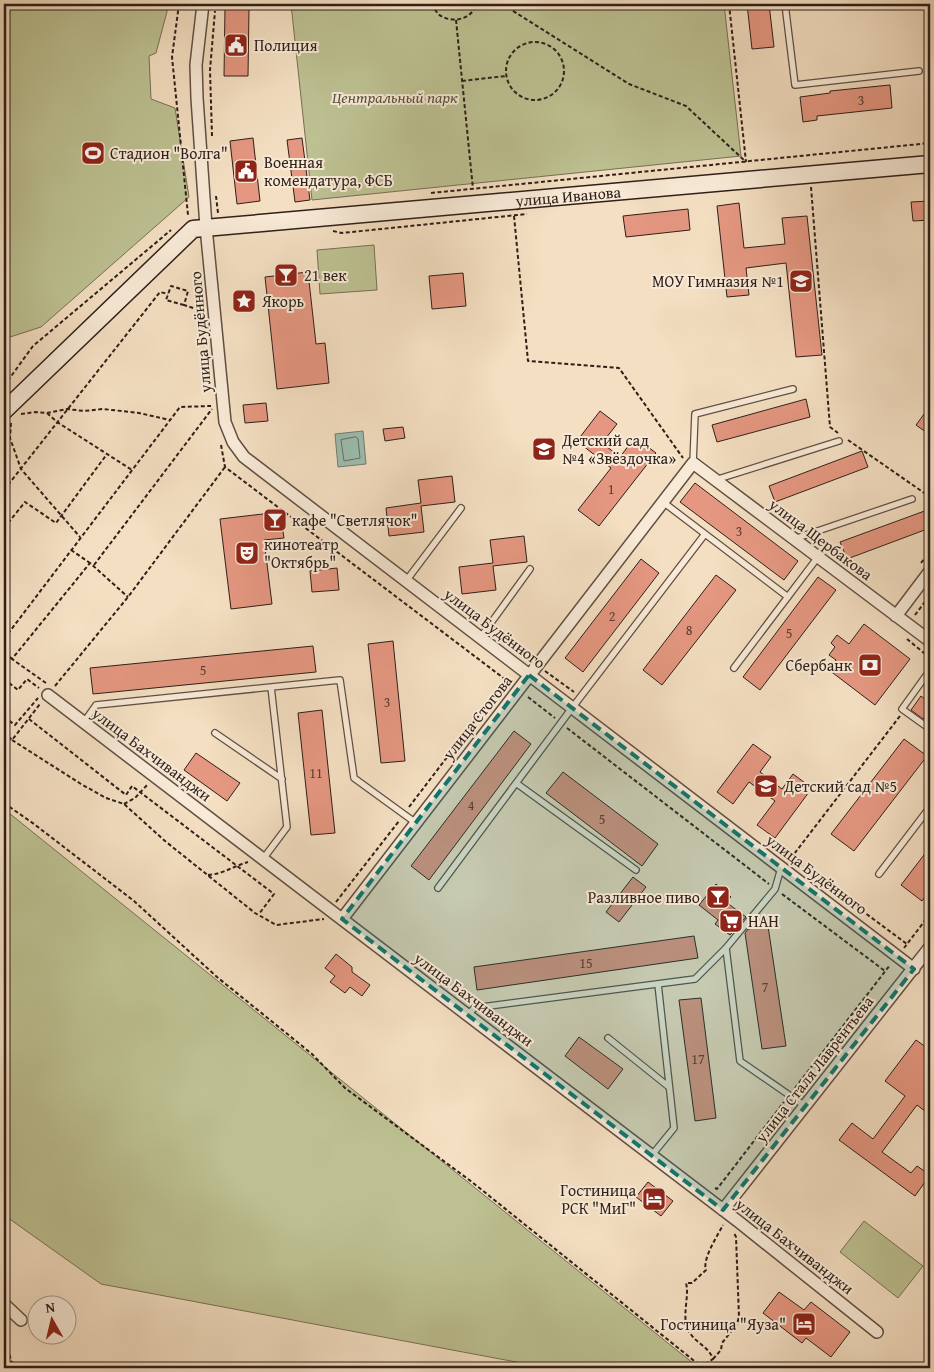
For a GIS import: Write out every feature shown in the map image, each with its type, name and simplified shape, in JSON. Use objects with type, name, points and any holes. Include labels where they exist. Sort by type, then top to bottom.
[{"type":"street","name":"улица Будённого","points":[[203,4],[196,65],[200,228],[225,422],[233,442],[244,457],[914,969]]},
{"type":"street","name":"улица Иванова","points":[[200,228],[930,164]]},
{"type":"street","points":[[7,417],[200,228]]},
{"type":"street","name":"улица Щербакова","points":[[693,463],[930,642]]},
{"type":"street","name":"улица Стогова","points":[[340,918],[416,823],[693,463]]},
{"type":"street","points":[[896,616],[930,571]]},
{"type":"street","name":"улица Бахчиванджи","points":[[45,693],[723,1210],[877,1332]]},
{"type":"street","name":"улица Сталя Лаврентьева","points":[[723,1210],[930,947]]},
{"type":"street","points":[[6,1306],[21,1320]]},
{"type":"lane","points":[[785,4],[795,85],[919,71]]},
{"type":"lane","points":[[693,463],[695,414],[793,389]]},
{"type":"lane","points":[[715,480],[839,441]]},
{"type":"lane","points":[[794,539],[912,499]]},
{"type":"lane","points":[[663,502],[788,597]]},
{"type":"lane","points":[[406,580],[461,508]]},
{"type":"lane","points":[[438,888],[572,708],[706,534]]},
{"type":"lane","points":[[734,668],[818,557]]},
{"type":"lane","points":[[480,638],[530,568]]},
{"type":"lane","points":[[930,670],[902,709],[930,729]]},
{"type":"lane","points":[[84,722],[96,705],[340,680],[354,778],[416,823]]},
{"type":"lane","points":[[263,859],[288,827],[271,687]]},
{"type":"lane","points":[[215,733],[282,779]]},
{"type":"lane","points":[[516,783],[636,870]]},
{"type":"lane","points":[[879,874],[930,807]]},
{"type":"lane","points":[[468,1015],[474,1008],[696,979],[726,948],[775,889],[781,868]]},
{"type":"lane","points":[[726,948],[740,1061],[805,1106]]},
{"type":"lane","points":[[652,1156],[674,1128],[658,984]]},
{"type":"lane","points":[[608,1038],[669,1087]]},
{"type":"path","points":[[179,4],[172,57],[188,215],[200,228]]},
{"type":"path","points":[[212,136],[210,70],[215,4]]},
{"type":"path","points":[[431,4],[440,16],[456,20],[468,16],[475,10],[477,4]]},
{"type":"path","points":[[502,4],[629,84],[686,106],[746,162]]},
{"type":"path","points":[[729,4],[746,162]]},
{"type":"path","points":[[456,20],[473,189]]},
{"type":"path","points":[[530,42],[544,43],[555,49],[562,61],[564,71],[561,84],[553,94],[539,100],[523,98],[511,89],[506,76],[507,62],[510,55],[517,48],[530,42]]},
{"type":"path","points":[[462,81],[506,76]]},
{"type":"path","points":[[424,194],[930,143]]},
{"type":"path","points":[[811,187],[830,427],[838,432]]},
{"type":"path","points":[[216,189],[218,214]]},
{"type":"path","points":[[4,386],[34,346],[173,228]]},
{"type":"path","points":[[184,306],[188,291],[171,286],[166,300],[184,306],[203,311]]},
{"type":"path","points":[[4,490],[160,292],[168,294]]},
{"type":"path","points":[[4,639],[180,407],[214,406],[94,565]]},
{"type":"path","points":[[20,414],[47,413],[68,409],[84,411],[103,409],[139,413],[170,420]]},
{"type":"path","points":[[47,413],[57,422],[132,470]]},
{"type":"path","points":[[7,417],[10,438],[21,469],[80,537]]},
{"type":"path","points":[[846,438],[930,497]]},
{"type":"path","points":[[4,528],[25,502],[56,523],[107,454]]},
{"type":"path","points":[[4,652],[53,688],[128,596],[225,467]]},
{"type":"path","points":[[71,549],[94,565],[128,596]]},
{"type":"path","points":[[12,659],[90,562]]},
{"type":"path","points":[[908,625],[930,595]]},
{"type":"path","points":[[4,679],[18,690],[27,679],[45,693]]},
{"type":"path","points":[[336,902],[506,680]]},
{"type":"path","points":[[4,716],[15,725],[45,693]]},
{"type":"path","points":[[12,740],[29,719],[45,693]]},
{"type":"path","points":[[904,710],[791,858],[907,944]]},
{"type":"path","points":[[29,719],[126,795],[132,786],[141,792],[274,894],[258,915]]},
{"type":"path","points":[[4,732],[12,740],[81,784],[106,798],[124,804],[165,841],[258,915],[276,925],[340,918]]},
{"type":"path","points":[[124,804],[135,798],[155,776]]},
{"type":"path","points":[[4,803],[134,901],[217,977],[312,1054],[345,1088],[472,1182],[703,1368]]},
{"type":"path","points":[[208,874],[225,872],[237,866],[263,859]]},
{"type":"path","points":[[716,1189],[930,914]]},
{"type":"path","points":[[713,1359],[711,1353],[689,1332],[685,1303],[689,1292],[686,1283],[692,1283],[706,1270],[704,1266],[712,1244],[724,1224],[723,1210]]},
{"type":"path","points":[[697,1364],[704,1365],[713,1359],[721,1350],[722,1343],[737,1324],[739,1317],[736,1237],[732,1230]]},
{"type":"path","points":[[6,1306],[5,1343],[14,1368]]},
{"type":"highlighted area","points":[[529,675],[914,969],[723,1210],[342,919]]},
{"type":"green space","name":"Стадион \"Волга\"","points":[[4,4],[169,4],[156,53],[149,56],[151,99],[175,108],[189,197],[41,327],[4,339]]},
{"type":"green space","name":"Центральный парк","points":[[291,4],[724,4],[741,156],[312,200]]},
{"type":"green space","points":[[374,245],[377,290],[320,294],[317,250]]},
{"type":"green space","points":[[4,809],[699,1368],[548,1368],[101,1284],[4,1215]]},
{"type":"green space","points":[[864,1221],[923,1266],[898,1298],[840,1252]]},
{"type":"water","points":[[363,431],[366,464],[338,467],[335,434]]},
{"type":"building","points":[[747,4],[769,4],[774,47],[752,49]]},
{"type":"building","points":[[225,7],[249,8],[248,76],[224,76]]},
{"type":"building","points":[[890,85],[892,108],[817,116],[817,120],[803,122],[800,97],[830,93],[830,91]]},
{"type":"building","points":[[253,138],[260,201],[237,204],[230,141]]},
{"type":"building","points":[[302,138],[310,200],[295,202],[287,140]]},
{"type":"building","points":[[930,201],[930,220],[913,221],[911,202]]},
{"type":"building","name":"МОУ Гимназия №1","points":[[739,203],[744,248],[785,244],[782,218],[807,216],[822,355],[796,357],[786,263],[746,268],[749,295],[727,297],[717,206]]},
{"type":"building","points":[[688,209],[690,230],[626,237],[623,216]]},
{"type":"building","points":[[308,272],[316,344],[325,343],[329,383],[277,389],[265,277]]},
{"type":"building","points":[[463,273],[466,306],[432,309],[429,276]]},
{"type":"building","points":[[806,399],[810,417],[717,442],[712,425]]},
{"type":"building","points":[[266,403],[268,421],[245,423],[243,405]]},
{"type":"building","points":[[930,406],[930,435],[916,425]]},
{"type":"building","points":[[600,411],[617,424],[602,443],[620,457],[635,437],[656,453],[599,526],[578,510],[611,468],[577,441]]},
{"type":"building","points":[[403,427],[405,438],[385,441],[383,429]]},
{"type":"building","points":[[862,451],[868,467],[775,502],[769,486]]},
{"type":"building","points":[[452,476],[455,502],[421,506],[424,532],[389,536],[386,508],[421,503],[418,480]]},
{"type":"building","points":[[695,483],[798,561],[784,580],[680,502]]},
{"type":"building","points":[[930,509],[930,528],[847,559],[840,542]]},
{"type":"building","points":[[280,512],[284,538],[264,540],[272,604],[231,609],[220,519]]},
{"type":"building","points":[[524,536],[527,562],[493,566],[496,590],[462,594],[459,567],[493,563],[490,540]]},
{"type":"building","points":[[641,559],[659,573],[583,672],[565,658]]},
{"type":"building","points":[[337,568],[339,590],[312,592],[310,571]]},
{"type":"building","points":[[716,575],[736,590],[662,685],[643,670]]},
{"type":"building","points":[[818,577],[836,590],[760,690],[743,677]]},
{"type":"building","points":[[864,624],[910,659],[875,705],[829,670],[836,660],[829,655],[835,647],[831,643],[837,635],[849,644]]},
{"type":"building","points":[[393,641],[405,761],[381,763],[368,644]]},
{"type":"building","points":[[313,646],[316,672],[93,694],[90,668]]},
{"type":"building","points":[[921,696],[930,703],[930,709],[923,719],[911,710]]},
{"type":"building","points":[[322,710],[335,833],[311,835],[298,713]]},
{"type":"building","points":[[514,731],[531,744],[429,880],[411,866]]},
{"type":"building","points":[[904,739],[927,756],[854,851],[831,834]]},
{"type":"building","points":[[753,744],[771,757],[760,772],[782,789],[793,774],[812,788],[775,838],[757,825],[775,801],[749,782],[733,804],[717,792]]},
{"type":"building","points":[[196,753],[240,783],[227,801],[184,770]]},
{"type":"building","points":[[563,772],[658,844],[642,866],[546,793]]},
{"type":"building","points":[[930,847],[930,890],[922,901],[901,885]]},
{"type":"building","points":[[633,877],[646,887],[619,922],[606,912]]},
{"type":"building","points":[[716,884],[731,897],[726,902],[746,917],[730,935],[715,924],[718,920],[699,905]]},
{"type":"building","points":[[768,926],[786,1046],[762,1049],[745,933],[748,929]]},
{"type":"building","points":[[694,936],[698,958],[477,990],[474,967]]},
{"type":"building","points":[[336,954],[352,967],[352,972],[370,985],[362,996],[350,987],[345,993],[330,982],[335,976],[325,968]]},
{"type":"building","points":[[701,998],[716,1118],[695,1121],[679,1000]]},
{"type":"building","points":[[579,1037],[623,1069],[608,1089],[565,1056]]},
{"type":"building","points":[[916,1040],[930,1050],[930,1115],[917,1105],[882,1152],[911,1173],[917,1166],[930,1175],[915,1196],[839,1140],[852,1123],[873,1139],[905,1096],[885,1081]]},
{"type":"building","points":[[648,1182],[673,1201],[661,1216],[636,1197]]},
{"type":"building","points":[[779,1292],[804,1310],[811,1302],[850,1332],[831,1357],[806,1338],[802,1343],[763,1313]]},
{"type":"place","name":"Полиция","points":[[236,45]]},
{"type":"place","name":"Стадион \"Волга\"","points":[[93,153]]},
{"type":"place","name":"Военная комендатура, ФСБ","points":[[246,171]]},
{"type":"place","name":"21 век","points":[[286,275]]},
{"type":"place","name":"МОУ Гимназия №1","points":[[801,281]]},
{"type":"place","name":"Якорь","points":[[244,301]]},
{"type":"place","name":"Детский сад №4 «Звёздочка»","points":[[544,449]]},
{"type":"place","name":"кафе \"Светлячок\"","points":[[275,520]]},
{"type":"place","name":"кинотеатр \"Октябрь\"","points":[[247,553]]},
{"type":"place","name":"Сбербанк","points":[[870,665]]},
{"type":"place","name":"Детский сад №5","points":[[766,786]]},
{"type":"place","name":"Разливное пиво","points":[[718,897]]},
{"type":"place","name":"НАН","points":[[731,921]]},
{"type":"place","name":"Гостиница РСК \"МиГ\"","points":[[654,1199]]},
{"type":"place","name":"Гостиница \"Яуза\"","points":[[804,1324]]}]
